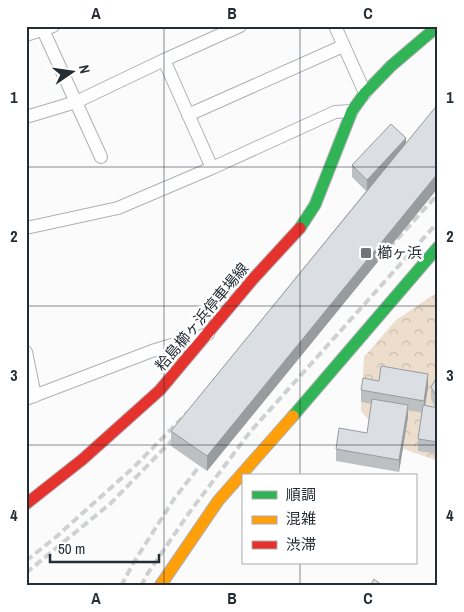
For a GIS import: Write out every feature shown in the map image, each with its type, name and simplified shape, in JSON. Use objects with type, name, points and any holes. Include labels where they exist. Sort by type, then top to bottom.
[{"type":"main road","name":"粭島櫛ヶ浜停車場線","points":[[26,504],[83,459],[160,390],[253,279],[300,227],[315,205],[352,111],[365,93],[391,66],[438,26]]},
{"type":"main road","points":[[160,586],[218,501],[337,366],[438,247]]},
{"type":"street","points":[[26,117],[76,102],[240,26]]},
{"type":"street","points":[[335,26],[365,93]]},
{"type":"street","points":[[26,35],[48,28],[76,102],[101,157]]},
{"type":"street","points":[[188,115],[343,46]]},
{"type":"street","points":[[164,60],[212,168]]},
{"type":"street","points":[[26,228],[118,208],[335,112],[352,111]]},
{"type":"street","points":[[26,352],[31,397],[152,351],[208,334]]},
{"type":"green space","points":[[438,292],[438,461],[390,444],[361,411],[364,357],[396,320]]},
{"type":"building","points":[[438,104],[438,173],[207,456],[171,431]]},
{"type":"building","points":[[391,124],[406,138],[367,180],[352,165]]},
{"type":"building","points":[[381,366],[428,374],[424,401],[361,390],[363,378],[379,381]]},
{"type":"building","points":[[438,375],[438,399],[431,387]]},
{"type":"building","points":[[372,399],[408,405],[399,460],[336,449],[339,428],[367,433]]},
{"type":"building","points":[[423,405],[438,408],[438,442],[418,439]]},
{"type":"building","points":[[374,579],[383,586],[370,586]]},
{"type":"railway","points":[[381,257],[438,194]]},
{"type":"railway","points":[[141,586],[189,513],[250,432],[438,222]]},
{"type":"railway","points":[[26,561],[56,537],[134,467],[188,412]]},
{"type":"railway","points":[[26,573],[111,503],[181,431]]},
{"type":"railway","points":[[121,586],[174,499],[208,455]]},
{"type":"traffic: fast","points":[[300,228],[315,205],[352,111],[365,93],[391,66],[438,26]]},
{"type":"traffic: fast","points":[[293,416],[438,247]]},
{"type":"traffic: slow","points":[[160,586],[218,501],[293,416]]},
{"type":"traffic: jam","points":[[26,504],[83,459],[160,390],[253,279],[300,228]]},
{"type":"place","name":"櫛ヶ浜","points":[[366,253]]}]
